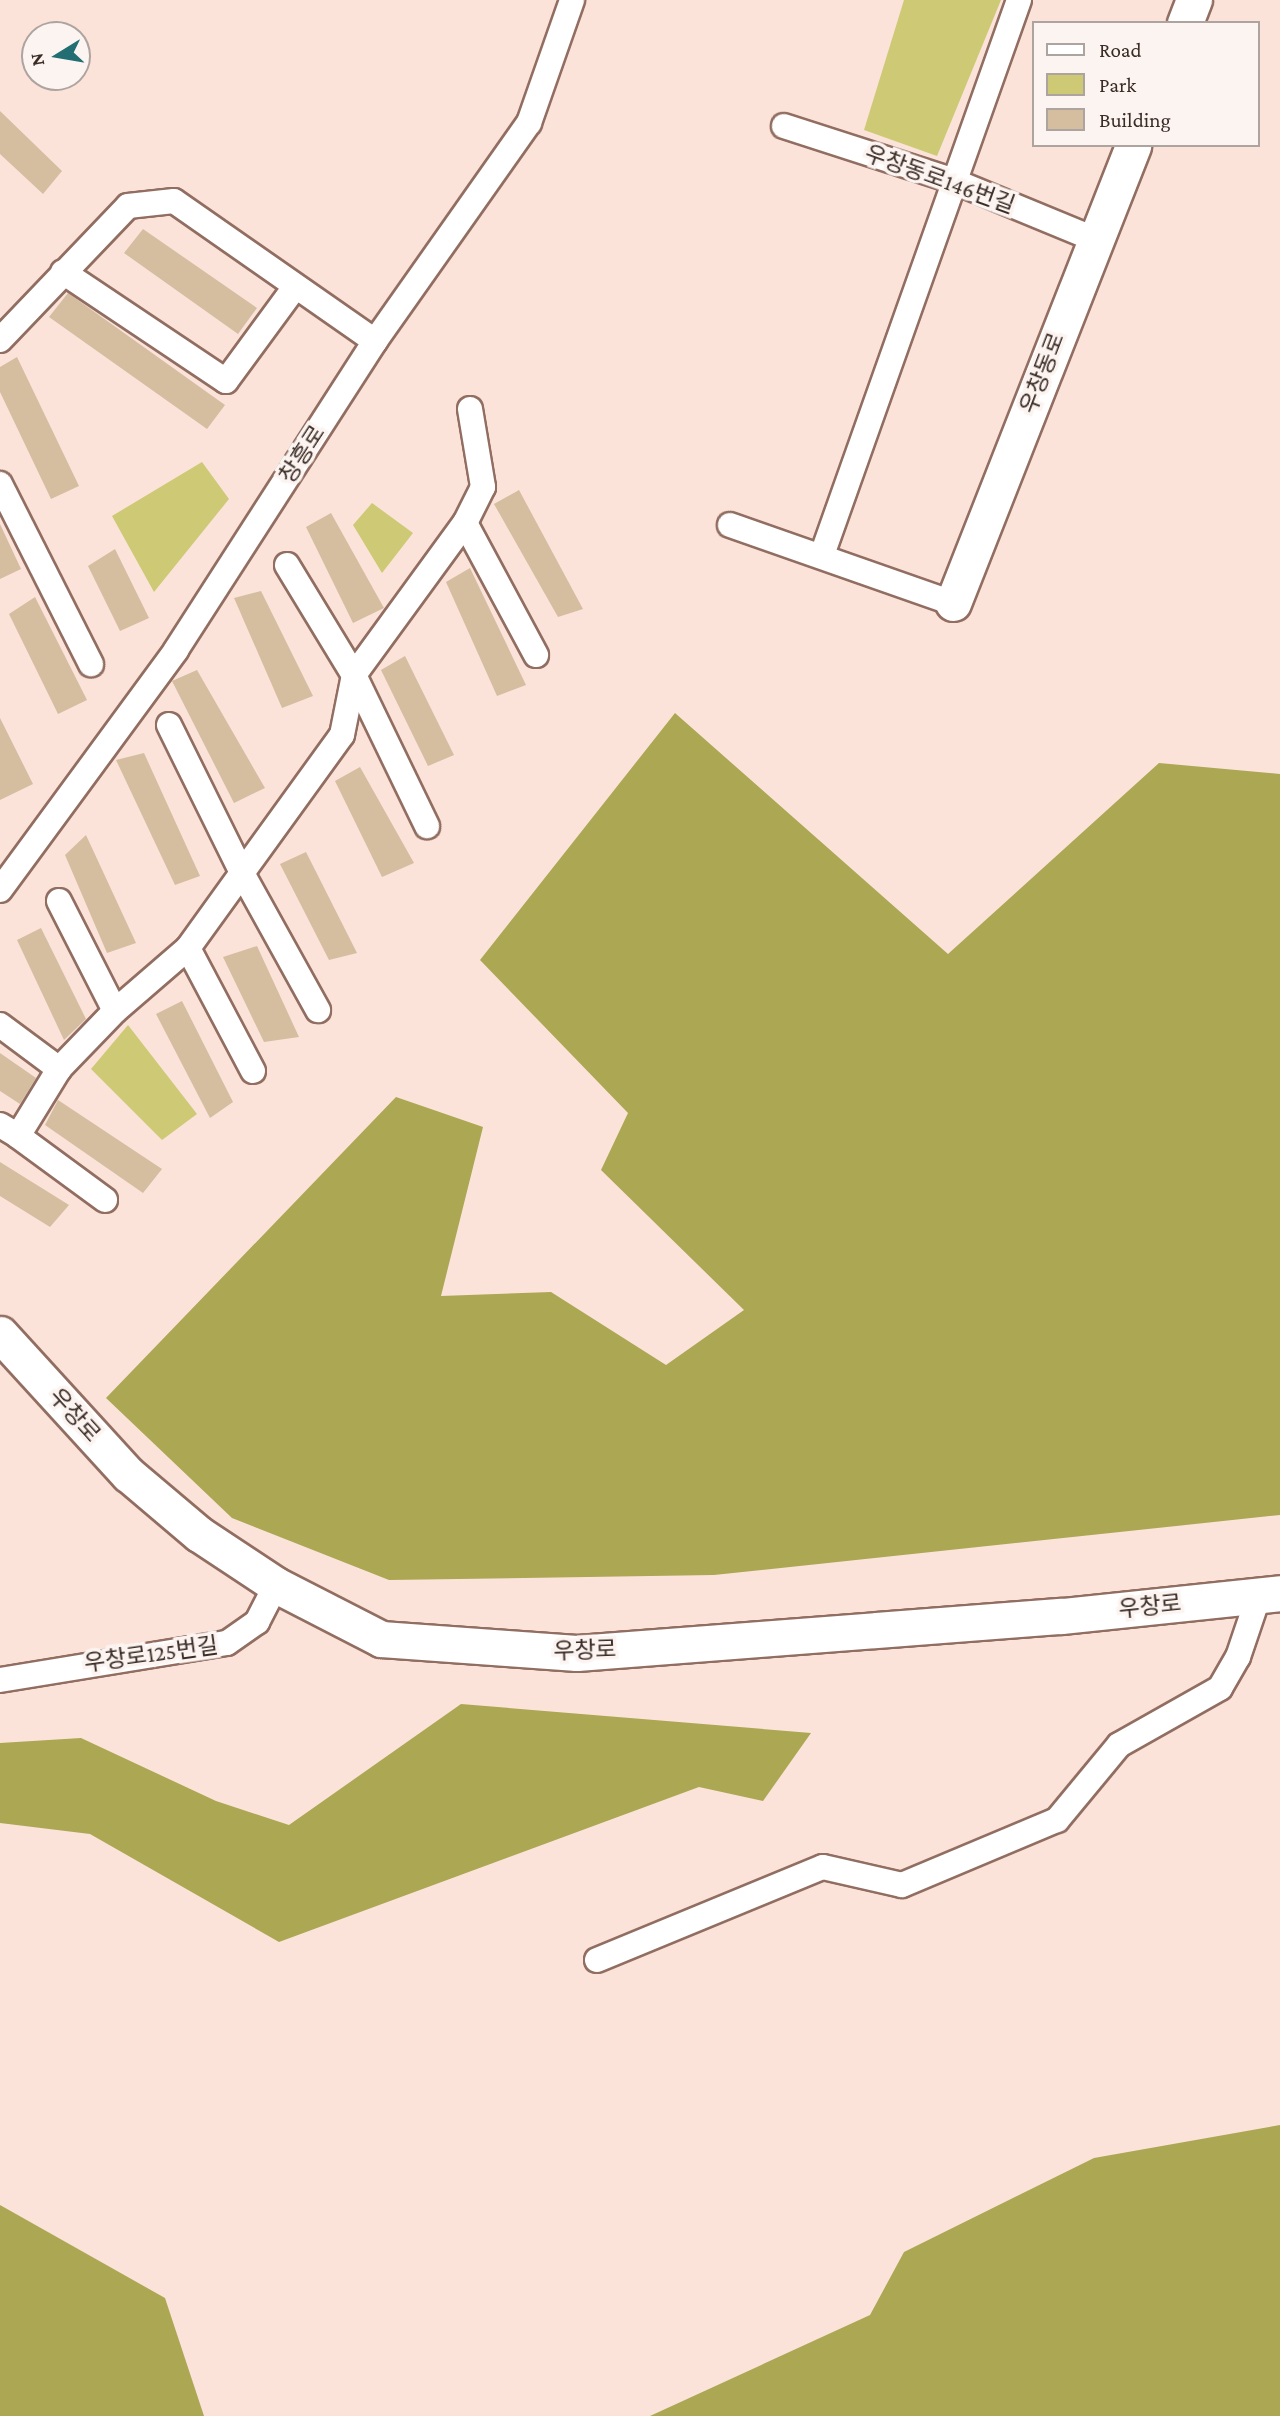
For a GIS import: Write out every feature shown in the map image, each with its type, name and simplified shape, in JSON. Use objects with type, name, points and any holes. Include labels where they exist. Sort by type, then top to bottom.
[{"type":"main road","points":[[1186,21],[1194,0]]},
{"type":"main road","name":"우창동로","points":[[953,603],[1132,147]]},
{"type":"main road","name":"우창로","points":[[0,1334],[128,1475],[276,1586],[381,1639],[578,1653],[1269,1595]]},
{"type":"street","name":"창흥로","points":[[0,890],[176,650],[375,341],[529,123],[572,0]]},
{"type":"street","points":[[822,555],[951,180],[1019,0]]},
{"type":"street","name":"우창동로146번길","points":[[784,127],[951,180],[1094,239]]},
{"type":"street","points":[[0,340],[128,206],[174,201],[375,341]]},
{"type":"street","points":[[63,272],[226,381],[295,287]]},
{"type":"street","points":[[105,1200],[9,1130],[59,1069],[115,1011],[188,948],[342,735],[354,675],[465,523],[483,487],[470,409]]},
{"type":"street","points":[[0,484],[91,664]]},
{"type":"street","points":[[465,523],[536,655]]},
{"type":"street","points":[[730,525],[953,603]]},
{"type":"street","points":[[287,565],[354,675],[427,826]]},
{"type":"street","points":[[169,725],[242,873],[318,1010]]},
{"type":"street","points":[[59,901],[115,1011]]},
{"type":"street","points":[[188,948],[253,1072]]},
{"type":"street","points":[[0,1025],[59,1069]]},
{"type":"street","name":"우창로125번길","points":[[0,1680],[228,1643],[257,1622],[276,1586]]},
{"type":"street","points":[[597,1960],[823,1867],[902,1885],[1057,1820],[1119,1745],[1220,1688],[1269,1595]]},
{"type":"green space","points":[[904,0],[1001,0],[937,156],[864,130]]},
{"type":"green space","points":[[202,462],[229,499],[154,592],[112,516]]},
{"type":"green space","points":[[372,503],[413,533],[382,573],[353,525]]},
{"type":"green space","points":[[128,1025],[197,1114],[162,1140],[91,1069]]},
{"type":"shaded area","points":[[675,713],[948,954],[1159,763],[1280,774],[1280,1515],[714,1575],[389,1580],[232,1518],[106,1398],[396,1097],[483,1127],[441,1296],[551,1292],[666,1365],[744,1310],[601,1170],[628,1113],[480,960]]},
{"type":"shaded area","points":[[461,1704],[811,1733],[763,1801],[699,1787],[279,1942],[90,1834],[0,1823],[0,1743],[81,1738],[216,1801],[289,1825]]},
{"type":"shaded area","points":[[1280,2125],[1280,2416],[650,2416],[870,2315],[904,2252],[1094,2158]]},
{"type":"shaded area","points":[[0,2205],[165,2298],[204,2416],[0,2416]]},
{"type":"building","points":[[0,111],[62,171],[43,194],[0,154]]},
{"type":"building","points":[[143,229],[257,308],[238,334],[124,253]]},
{"type":"building","points":[[68,293],[225,405],[207,429],[49,317]]},
{"type":"building","points":[[17,357],[79,486],[51,499],[0,392],[0,367]]},
{"type":"building","points":[[519,490],[583,609],[558,617],[494,504]]},
{"type":"building","points":[[331,513],[384,608],[353,623],[306,527]]},
{"type":"building","points":[[0,524],[21,569],[0,579]]},
{"type":"building","points":[[115,549],[149,618],[120,631],[88,566]]},
{"type":"building","points":[[470,568],[526,685],[497,696],[446,582]]},
{"type":"building","points":[[261,591],[313,696],[282,708],[234,598]]},
{"type":"building","points":[[35,597],[87,700],[58,714],[9,614]]},
{"type":"building","points":[[405,656],[454,755],[428,766],[381,670]]},
{"type":"building","points":[[197,670],[265,788],[234,803],[172,681]]},
{"type":"building","points":[[0,718],[33,784],[0,800]]},
{"type":"building","points":[[144,753],[200,876],[175,885],[116,760]]},
{"type":"building","points":[[360,767],[414,863],[382,877],[335,781]]},
{"type":"building","points":[[86,835],[136,943],[107,953],[65,855]]},
{"type":"building","points":[[306,852],[357,953],[329,960],[280,864]]},
{"type":"building","points":[[41,928],[86,1019],[64,1040],[17,940]]},
{"type":"building","points":[[257,946],[299,1037],[264,1042],[223,957]]},
{"type":"building","points":[[182,1001],[233,1102],[210,1118],[156,1014]]},
{"type":"building","points":[[0,1053],[36,1078],[20,1104],[0,1091]]},
{"type":"building","points":[[58,1100],[162,1169],[143,1193],[45,1125]]},
{"type":"building","points":[[0,1162],[69,1205],[50,1227],[0,1196]]}]
